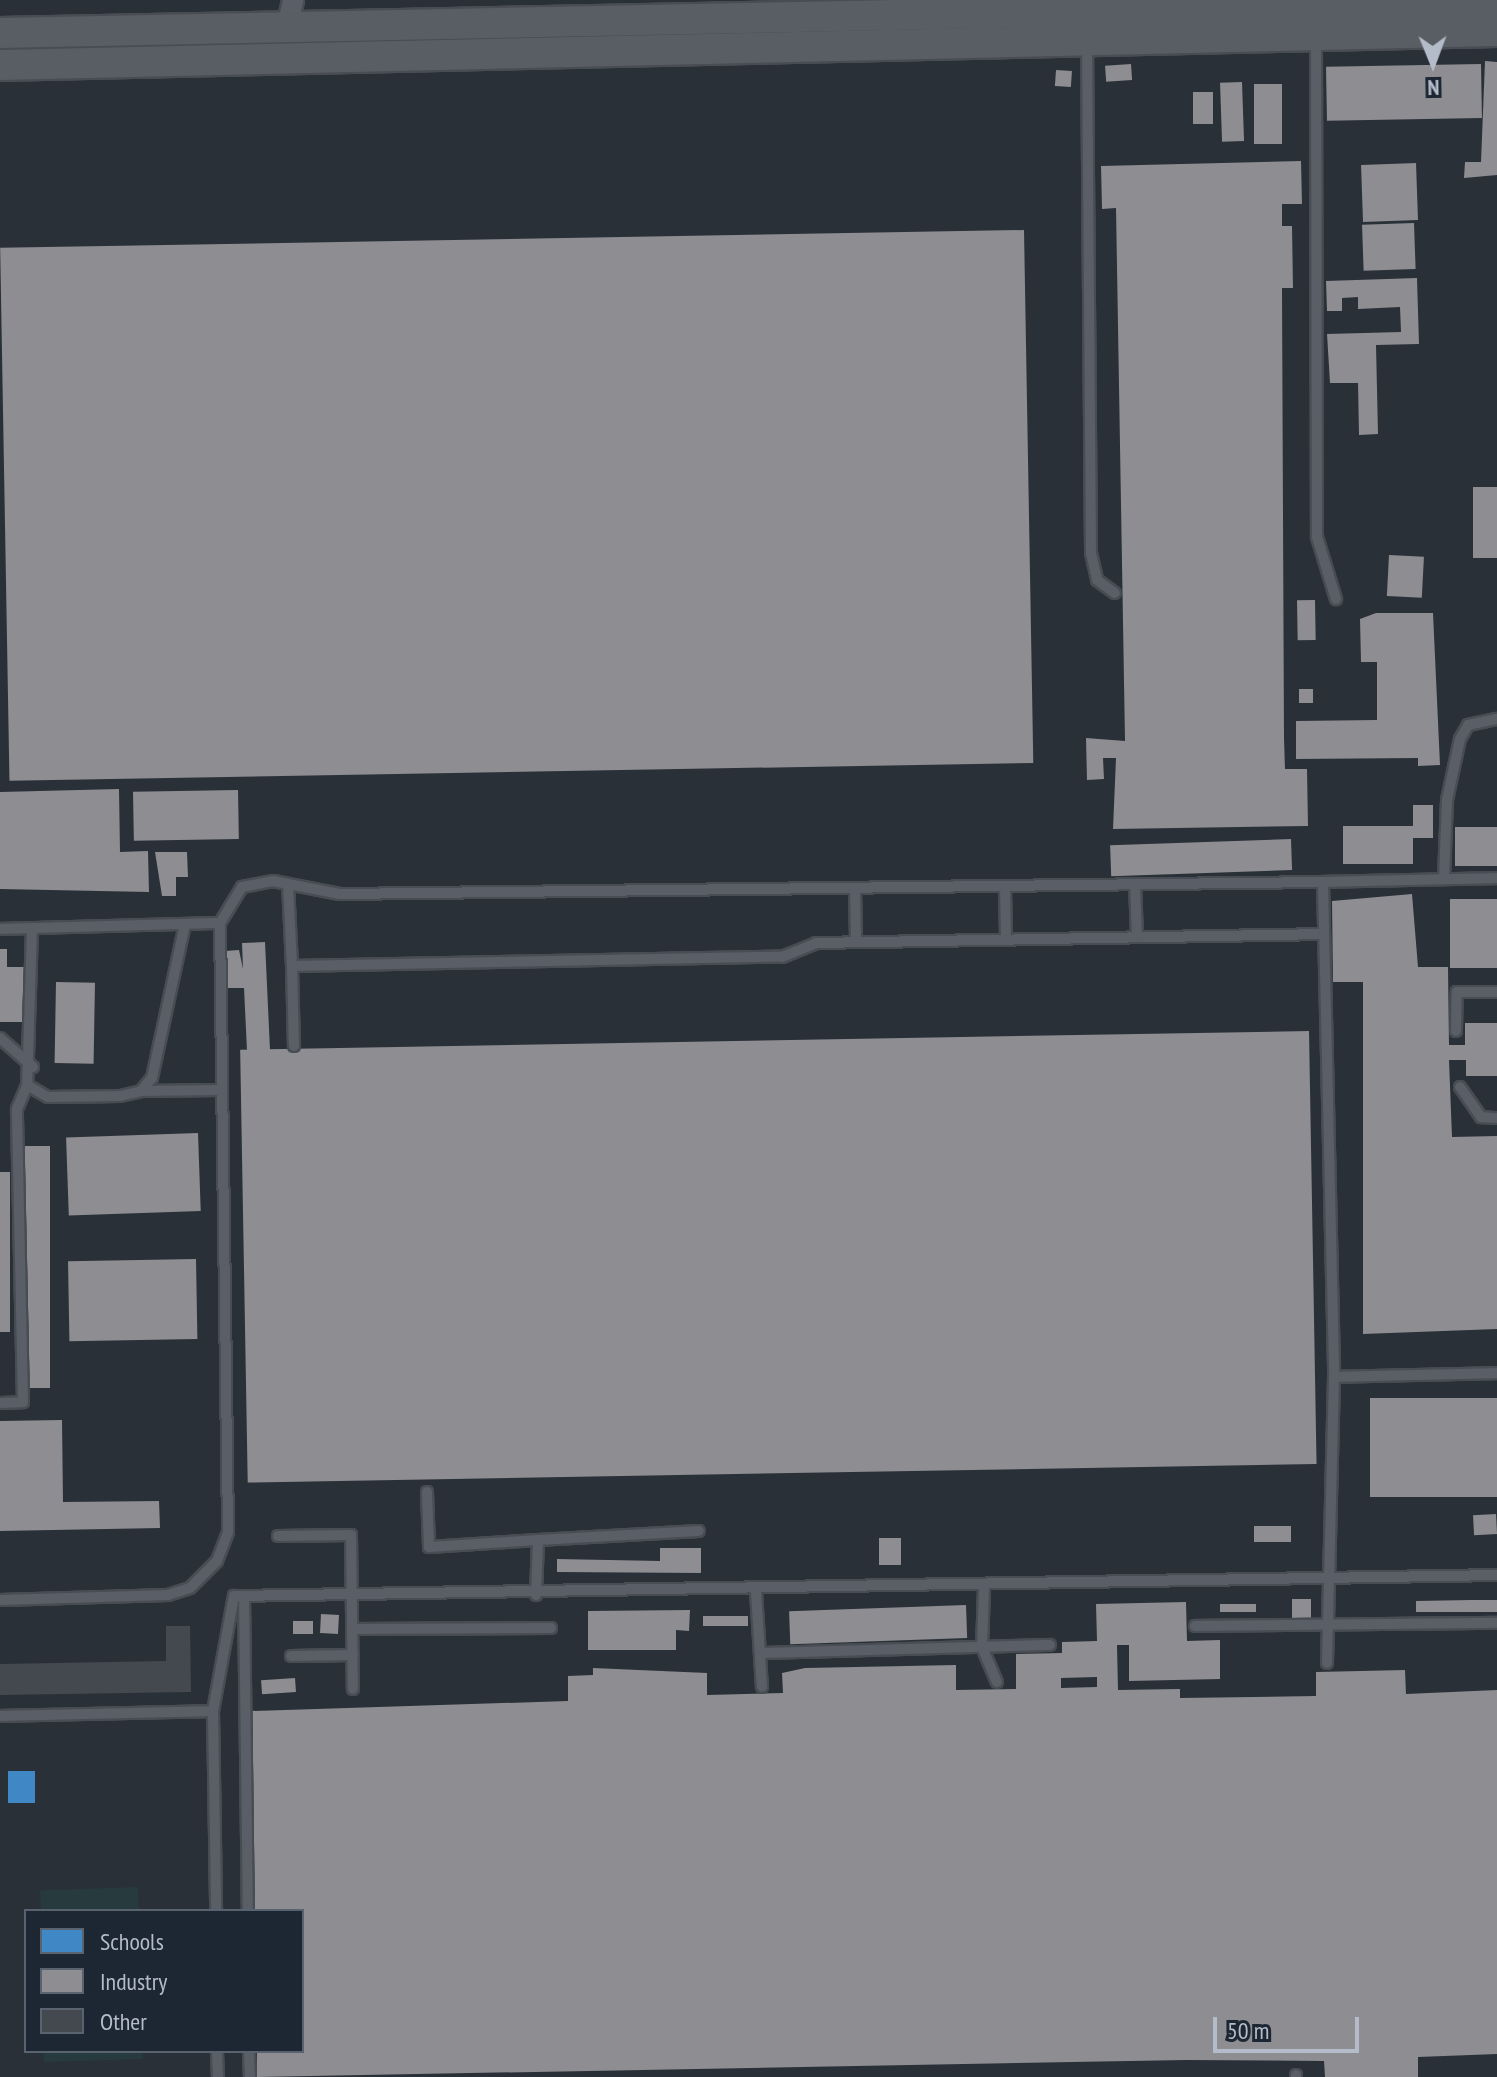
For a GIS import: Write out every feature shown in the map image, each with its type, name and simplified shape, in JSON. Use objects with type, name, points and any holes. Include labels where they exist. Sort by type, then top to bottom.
[{"type":"main road","points":[[0,33],[290,14],[1497,3]]},
{"type":"main road","points":[[0,65],[1497,31]]},
{"type":"lane","points":[[1316,35],[1317,537],[1336,599]]},
{"type":"lane","points":[[1087,40],[1091,553],[1097,580],[1115,593]]},
{"type":"lane","points":[[1444,878],[1447,800],[1460,739],[1468,725],[1497,719]]},
{"type":"lane","points":[[0,1600],[168,1595],[190,1588],[217,1561],[228,1532],[220,923],[242,887],[288,884],[340,894],[1497,878]]},
{"type":"lane","points":[[1323,882],[1334,1377],[1334,1533],[1324,1576],[1327,1663]]},
{"type":"lane","points":[[288,884],[294,1046]]},
{"type":"lane","points":[[1135,884],[1137,937]]},
{"type":"lane","points":[[1005,886],[1006,939]]},
{"type":"lane","points":[[855,888],[856,942]]},
{"type":"lane","points":[[0,929],[220,923]]},
{"type":"lane","points":[[141,1091],[152,1078],[185,924]]},
{"type":"lane","points":[[0,1403],[23,1402],[17,1109],[33,1067],[32,929]]},
{"type":"lane","points":[[292,966],[782,957],[816,943],[1324,934]]},
{"type":"lane","points":[[1456,1031],[1457,992],[1497,992]]},
{"type":"lane","points":[[0,1038],[33,1067]]},
{"type":"lane","points":[[27,1085],[48,1097],[222,1090]]},
{"type":"lane","points":[[1460,1087],[1481,1117],[1497,1118]]},
{"type":"lane","points":[[1334,1377],[1497,1373]]},
{"type":"lane","points":[[427,1492],[429,1547],[699,1531]]},
{"type":"lane","points":[[278,1536],[351,1535],[353,1689]]},
{"type":"lane","points":[[536,1595],[538,1540]]},
{"type":"lane","points":[[216,1909],[213,1711],[234,1596],[756,1592],[984,1588],[1324,1576],[1497,1575]]},
{"type":"lane","points":[[984,1588],[982,1647],[997,1682]]},
{"type":"lane","points":[[756,1592],[762,1687]]},
{"type":"lane","points":[[244,1596],[248,1909]]},
{"type":"lane","points":[[1195,1626],[1497,1623]]},
{"type":"lane","points":[[352,1629],[551,1628]]},
{"type":"lane","points":[[760,1653],[1050,1645]]},
{"type":"lane","points":[[291,1656],[353,1655]]},
{"type":"lane","points":[[0,1716],[213,1711]]},
{"type":"lane","points":[[217,2053],[218,2077]]},
{"type":"lane","points":[[249,2053],[250,2077]]},
{"type":"green space","points":[[138,1887],[139,1909],[41,1909],[40,1890]]},
{"type":"green space","points":[[43,2053],[143,2053],[143,2059],[44,2062]]},
{"type":"building: Schools","points":[[8,1771],[35,1771],[35,1803],[8,1803]]},
{"type":"building: Industry","points":[[1485,61],[1497,62],[1497,175],[1464,178],[1465,162],[1481,162]]},
{"type":"building: Industry","points":[[1131,64],[1132,80],[1106,82],[1105,66]]},
{"type":"building: Industry","points":[[1481,64],[1482,118],[1327,121],[1326,67]]},
{"type":"building: Industry","points":[[1056,70],[1072,71],[1071,87],[1055,86]]},
{"type":"building: Industry","points":[[1242,82],[1244,141],[1222,142],[1220,83]]},
{"type":"building: Industry","points":[[1254,84],[1282,84],[1282,144],[1254,144]]},
{"type":"building: Industry","points":[[1193,92],[1213,92],[1213,124],[1193,124]]},
{"type":"building: Industry","points":[[1301,161],[1302,204],[1282,204],[1282,226],[1292,226],[1293,288],[1282,288],[1284,738],[1285,769],[1307,769],[1308,826],[1113,829],[1116,758],[1103,758],[1104,779],[1087,780],[1086,738],[1125,741],[1116,208],[1102,209],[1101,166]]},
{"type":"building: Industry","points":[[1416,163],[1418,220],[1363,222],[1361,165]]},
{"type":"building: Industry","points":[[1414,223],[1416,269],[1364,271],[1362,225]]},
{"type":"building: Industry","points":[[1024,230],[1033,763],[9,781],[0,248]]},
{"type":"building: Industry","points":[[1417,278],[1419,344],[1376,345],[1378,434],[1359,435],[1358,383],[1330,383],[1327,334],[1401,332],[1400,307],[1358,309],[1358,297],[1342,298],[1342,311],[1327,311],[1326,281]]},
{"type":"building: Industry","points":[[1473,487],[1497,487],[1497,558],[1473,558]]},
{"type":"building: Industry","points":[[1389,555],[1424,557],[1422,598],[1387,596]]},
{"type":"building: Industry","points":[[1297,600],[1315,600],[1316,640],[1298,640]]},
{"type":"building: Industry","points":[[1376,613],[1433,613],[1440,765],[1418,766],[1418,758],[1296,759],[1296,721],[1377,720],[1377,662],[1361,662],[1360,619]]},
{"type":"building: Industry","points":[[1299,689],[1313,689],[1313,703],[1299,703]]},
{"type":"building: Industry","points":[[119,789],[120,852],[148,851],[149,892],[0,889],[0,792]]},
{"type":"building: Industry","points":[[238,790],[239,839],[134,841],[133,792]]},
{"type":"building: Industry","points":[[1413,805],[1433,805],[1433,838],[1413,838],[1413,864],[1343,864],[1343,826],[1413,826]]},
{"type":"building: Industry","points":[[1455,827],[1497,827],[1497,866],[1455,866]]},
{"type":"building: Industry","points":[[1291,839],[1292,870],[1111,876],[1110,845]]},
{"type":"building: Industry","points":[[155,852],[187,852],[188,877],[176,877],[176,896],[162,896]]},
{"type":"building: Industry","points":[[1412,894],[1418,967],[1448,967],[1449,1045],[1465,1045],[1465,1023],[1497,1023],[1497,1076],[1466,1076],[1466,1060],[1449,1060],[1452,1137],[1497,1136],[1497,1329],[1363,1334],[1363,982],[1333,982],[1332,901]]},
{"type":"building: Industry","points":[[1450,899],[1497,899],[1497,968],[1450,968]]},
{"type":"building: Industry","points":[[265,942],[270,1050],[247,1051],[244,988],[227,988],[225,951],[239,950],[243,969],[242,943]]},
{"type":"building: Industry","points":[[0,949],[7,949],[7,967],[29,967],[30,1022],[0,1022]]},
{"type":"building: Industry","points":[[56,982],[95,983],[94,1064],[55,1063]]},
{"type":"building: Industry","points":[[1309,1031],[1317,1464],[248,1483],[240,1050]]},
{"type":"building: Industry","points":[[198,1133],[201,1211],[69,1216],[66,1138]]},
{"type":"building: Industry","points":[[21,1146],[50,1146],[50,1388],[21,1388]]},
{"type":"building: Industry","points":[[0,1172],[10,1172],[10,1332],[0,1332]]},
{"type":"building: Industry","points":[[196,1259],[197,1339],[69,1341],[68,1261]]},
{"type":"building: Industry","points":[[1370,1398],[1497,1398],[1497,1497],[1370,1497]]},
{"type":"building: Industry","points":[[62,1420],[63,1502],[159,1501],[160,1528],[0,1531],[0,1421]]},
{"type":"building: Industry","points":[[1496,1514],[1497,1534],[1474,1535],[1473,1515]]},
{"type":"building: Industry","points":[[1254,1526],[1291,1526],[1291,1542],[1254,1542]]},
{"type":"building: Industry","points":[[879,1538],[901,1538],[901,1565],[879,1565]]},
{"type":"building: Industry","points":[[660,1548],[701,1548],[701,1573],[557,1572],[557,1559],[660,1561]]},
{"type":"building: Industry","points":[[1292,1599],[1311,1599],[1311,1619],[1292,1619]]},
{"type":"building: Industry","points":[[1497,1600],[1497,1612],[1416,1612],[1416,1601]]},
{"type":"building: Industry","points":[[1186,1602],[1187,1641],[1220,1640],[1220,1679],[1129,1681],[1129,1645],[1117,1645],[1118,1690],[1180,1689],[1180,1698],[1316,1696],[1316,1672],[1405,1670],[1406,1694],[1497,1690],[1497,2054],[1418,2057],[1418,2077],[1325,2077],[1324,2061],[1186,2060],[257,2077],[257,2053],[304,2053],[304,1909],[254,1909],[251,1711],[568,1701],[568,1676],[593,1675],[593,1668],[707,1673],[707,1695],[783,1693],[782,1673],[805,1668],[956,1665],[956,1690],[1016,1689],[1016,1654],[1062,1653],[1062,1642],[1097,1641],[1096,1604]],"holes":[[[1097,1677],[1097,1687],[1061,1688],[1061,1678]]]},
{"type":"building: Industry","points":[[1220,1604],[1256,1604],[1256,1612],[1220,1612]]},
{"type":"building: Industry","points":[[966,1605],[967,1638],[790,1644],[789,1611]]},
{"type":"building: Industry","points":[[690,1610],[689,1631],[676,1630],[676,1650],[588,1650],[588,1611]]},
{"type":"building: Industry","points":[[321,1614],[339,1615],[338,1634],[320,1633]]},
{"type":"building: Industry","points":[[703,1616],[748,1616],[748,1626],[703,1626]]},
{"type":"building: Industry","points":[[293,1621],[313,1621],[313,1634],[293,1634]]},
{"type":"building: Industry","points":[[295,1678],[296,1692],[262,1694],[261,1680]]},
{"type":"building: Other","points":[[166,1626],[190,1626],[191,1692],[0,1695],[0,1664],[166,1661]]}]
